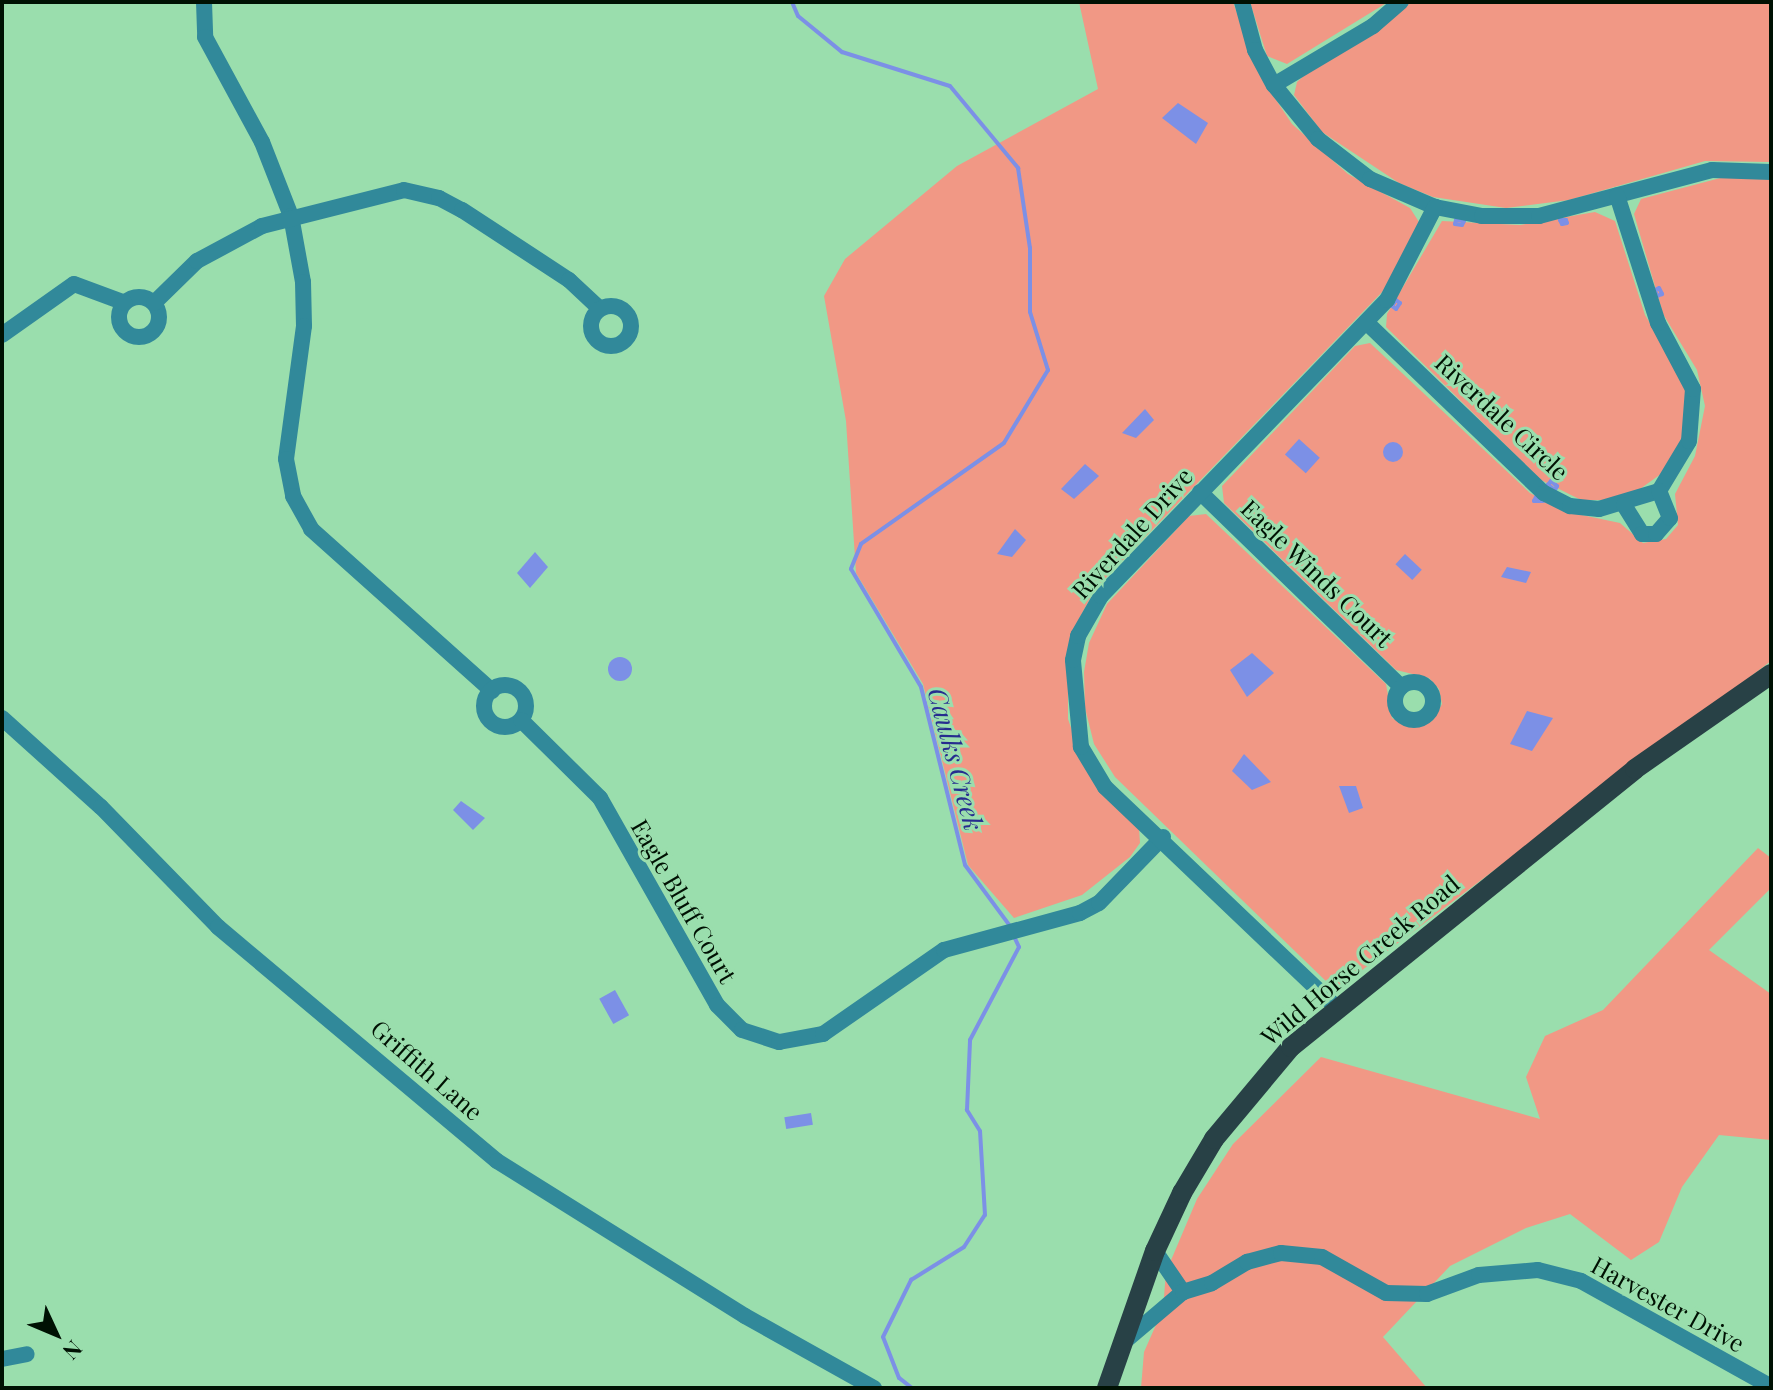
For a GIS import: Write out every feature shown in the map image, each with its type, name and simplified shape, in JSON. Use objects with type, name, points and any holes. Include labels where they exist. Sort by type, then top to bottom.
[{"type":"main road","name":"Wild Horse Creek Road","points":[[1107,1388],[1155,1251],[1214,1139],[1291,1047],[1635,769],[1771,674]]},
{"type":"street","name":"Eagle Bluff Court","points":[[204,2],[205,37],[213,57],[262,142],[291,216],[304,311],[286,459],[293,496],[311,529],[492,691],[503,686],[520,691],[526,702],[521,720],[600,798],[704,987],[742,1030],[779,1042],[823,1034],[944,950],[1080,913],[1099,903],[1163,837]]},
{"type":"street","points":[[1242,2],[1255,50],[1274,85],[1318,139],[1370,179],[1435,207],[1482,216],[1539,216],[1712,170],[1771,172]]},
{"type":"street","points":[[1274,85],[1373,26],[1401,2]]},
{"type":"street","points":[[154,303],[197,261],[291,216],[404,190],[439,198],[569,280],[600,309]]},
{"type":"street","points":[[1617,195],[1658,323],[1693,389],[1689,441],[1659,491],[1670,518],[1656,534],[1642,534],[1624,505]]},
{"type":"street","name":"Riverdale Drive","points":[[1337,1008],[1163,837],[1105,787],[1092,769],[1075,716],[1073,660],[1078,636],[1101,596],[1387,300],[1435,207]]},
{"type":"street","points":[[2,335],[74,284],[125,303],[140,297],[154,303],[160,315],[157,328],[140,337],[128,334],[120,324],[125,303]]},
{"type":"street","name":"Riverdale Circle","points":[[1366,322],[1544,493],[1581,508],[1624,505],[1659,491]]},
{"type":"street","name":"Eagle Winds Court","points":[[1200,492],[1401,687]]},
{"type":"street","points":[[492,691],[485,703],[491,721],[503,727],[521,720]]},
{"type":"street","name":"Griffith Lane","points":[[2,718],[112,817],[218,927],[497,1161],[745,1316],[874,1388]]},
{"type":"street","points":[[1155,1251],[1183,1292]]},
{"type":"street","name":"Harvester Drive","points":[[1124,1342],[1183,1292],[1212,1283],[1247,1262],[1281,1253],[1322,1257],[1386,1293],[1427,1294],[1479,1275],[1538,1270],[1581,1281],[1767,1383]]},
{"type":"street","points":[[2,1359],[27,1354]]},
{"type":"shaded area","points":[[1079,2],[1233,2],[1259,74],[1292,124],[1348,174],[1410,208],[1419,222],[1385,289],[1095,589],[1079,619],[1068,664],[1068,719],[1078,748],[1139,828],[1140,843],[1130,857],[1082,895],[1014,918],[968,865],[923,684],[856,573],[846,421],[824,296],[845,259],[957,166],[1098,89]]},
{"type":"shaded area","points":[[1250,2],[1388,2],[1287,64],[1267,56]]},
{"type":"shaded area","points":[[1411,2],[1771,2],[1771,162],[1705,161],[1569,200],[1506,208],[1433,197],[1399,183],[1322,132],[1294,95],[1297,82],[1307,73],[1379,31]]},
{"type":"shaded area","points":[[1724,177],[1771,178],[1771,661],[1341,986],[1331,986],[1115,777],[1094,744],[1085,708],[1084,672],[1089,643],[1107,604],[1189,516],[1206,514],[1386,684],[1392,718],[1409,727],[1432,721],[1442,704],[1439,689],[1429,678],[1396,670],[1224,503],[1222,486],[1355,346],[1370,343],[1530,493],[1563,511],[1620,523],[1643,543],[1666,539],[1678,525],[1675,494],[1695,456],[1705,406],[1697,370],[1663,314],[1634,214],[1641,199]]},
{"type":"shaded area","points":[[1595,212],[1615,221],[1645,315],[1684,378],[1688,407],[1681,445],[1665,471],[1640,489],[1609,500],[1581,500],[1541,480],[1386,327],[1387,314],[1442,221],[1520,225]]},
{"type":"shaded area","points":[[1758,848],[1771,858],[1771,888],[1709,950],[1771,994],[1771,1140],[1719,1135],[1682,1187],[1659,1242],[1631,1260],[1570,1214],[1526,1228],[1450,1266],[1383,1337],[1427,1388],[1141,1388],[1144,1352],[1163,1309],[1166,1272],[1197,1199],[1233,1144],[1321,1057],[1540,1119],[1526,1077],[1545,1036],[1603,1010]]},
{"type":"water","points":[[1178,103],[1208,123],[1196,144],[1162,118]]},
{"type":"water","points":[[1145,409],[1154,420],[1136,438],[1122,433]]},
{"type":"water","points":[[1299,439],[1320,458],[1306,473],[1285,455]]},
{"type":"water","points":[[1389,442],[1397,442],[1403,452],[1397,462],[1389,462],[1383,456],[1383,448]]},
{"type":"water","points":[[1085,464],[1099,476],[1074,499],[1061,489]]},
{"type":"water","points":[[1015,529],[1026,540],[1012,557],[997,554]]},
{"type":"water","points":[[535,552],[548,567],[530,588],[517,573]]},
{"type":"water","points":[[1405,554],[1422,570],[1412,580],[1395,564]]},
{"type":"water","points":[[1507,567],[1531,572],[1526,583],[1501,577]]},
{"type":"water","points":[[1252,653],[1274,673],[1247,697],[1230,670]]},
{"type":"water","points":[[620,657],[631,664],[632,669],[625,680],[620,681],[609,674],[608,669],[615,658]]},
{"type":"water","points":[[1527,711],[1553,718],[1532,751],[1510,744]]},
{"type":"water","points":[[1244,754],[1271,782],[1252,790],[1232,771]]},
{"type":"water","points":[[1339,786],[1356,786],[1363,808],[1349,813]]},
{"type":"water","points":[[461,801],[485,818],[473,830],[453,810]]},
{"type":"water","points":[[615,990],[629,1015],[613,1024],[599,999]]},
{"type":"water","points":[[811,1113],[813,1125],[786,1129],[784,1117]]},
{"type":"waterway","name":"Caulks Creek","points":[[792,2],[798,16],[842,52],[950,86],[1018,168],[1030,248],[1030,312],[1048,370],[1004,443],[861,544],[851,569],[921,687],[965,865],[1010,926]]},
{"type":"waterway","points":[[1456,220],[1464,221],[1462,225],[1455,224],[1456,220]]},
{"type":"waterway","points":[[1560,220],[1566,220],[1567,223],[1562,224],[1560,220]]},
{"type":"waterway","points":[[1659,288],[1662,294],[1657,296],[1655,290],[1659,288]]},
{"type":"waterway","points":[[1396,300],[1400,303],[1396,309],[1392,306],[1396,300]]},
{"type":"waterway","points":[[1551,481],[1557,486],[1555,490],[1548,485],[1551,481]]},
{"type":"waterway","points":[[1536,497],[1543,501],[1534,501],[1536,497]]},
{"type":"waterway","name":"Caulks Creek","points":[[912,1388],[899,1378],[883,1337],[911,1280],[964,1247],[985,1215],[980,1131],[967,1110],[970,1040],[1019,947],[1013,934]]}]
